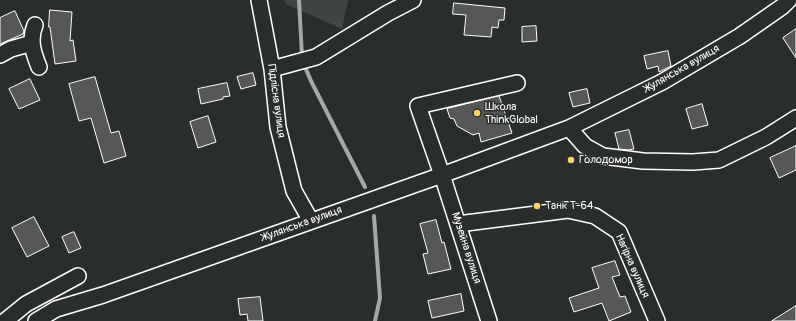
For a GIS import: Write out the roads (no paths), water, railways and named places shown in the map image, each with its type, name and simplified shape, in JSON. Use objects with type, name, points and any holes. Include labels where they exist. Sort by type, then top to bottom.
[{"type":"street","name":"Підлісна вулиця","points":[[259,0],[272,69],[278,127],[294,191],[311,221]]},
{"type":"street","points":[[272,69],[316,57],[412,0]]},
{"type":"street","name":"Жулянська вулиця","points":[[36,321],[56,309],[103,295],[442,175],[569,128],[662,82],[740,36],[781,2]]},
{"type":"street","points":[[35,25],[32,33],[32,49],[39,67]]},
{"type":"street","points":[[0,55],[11,49],[32,43]]},
{"type":"street","name":"Музейна вулиця","points":[[489,321],[418,106],[516,83]]},
{"type":"street","points":[[569,128],[585,146],[603,156],[642,161],[693,162],[719,160],[766,137],[796,118]]},
{"type":"street","name":"Нагірна вулиця","points":[[458,224],[568,210],[595,216],[619,232],[657,321]]},
{"type":"street","points":[[0,316],[4,321],[26,304],[78,276]]},
{"type":"waterway","points":[[299,0],[302,56]]},
{"type":"waterway","points":[[305,67],[365,187]]},
{"type":"waterway","points":[[374,216],[380,298],[375,321]]},
{"type":"place","name":"Школа ThinkGlobal","points":[[477,113]]},
{"type":"place","name":"Голодомор","points":[[571,160]]},
{"type":"place","name":"Танк Т-64","points":[[537,206]]}]
